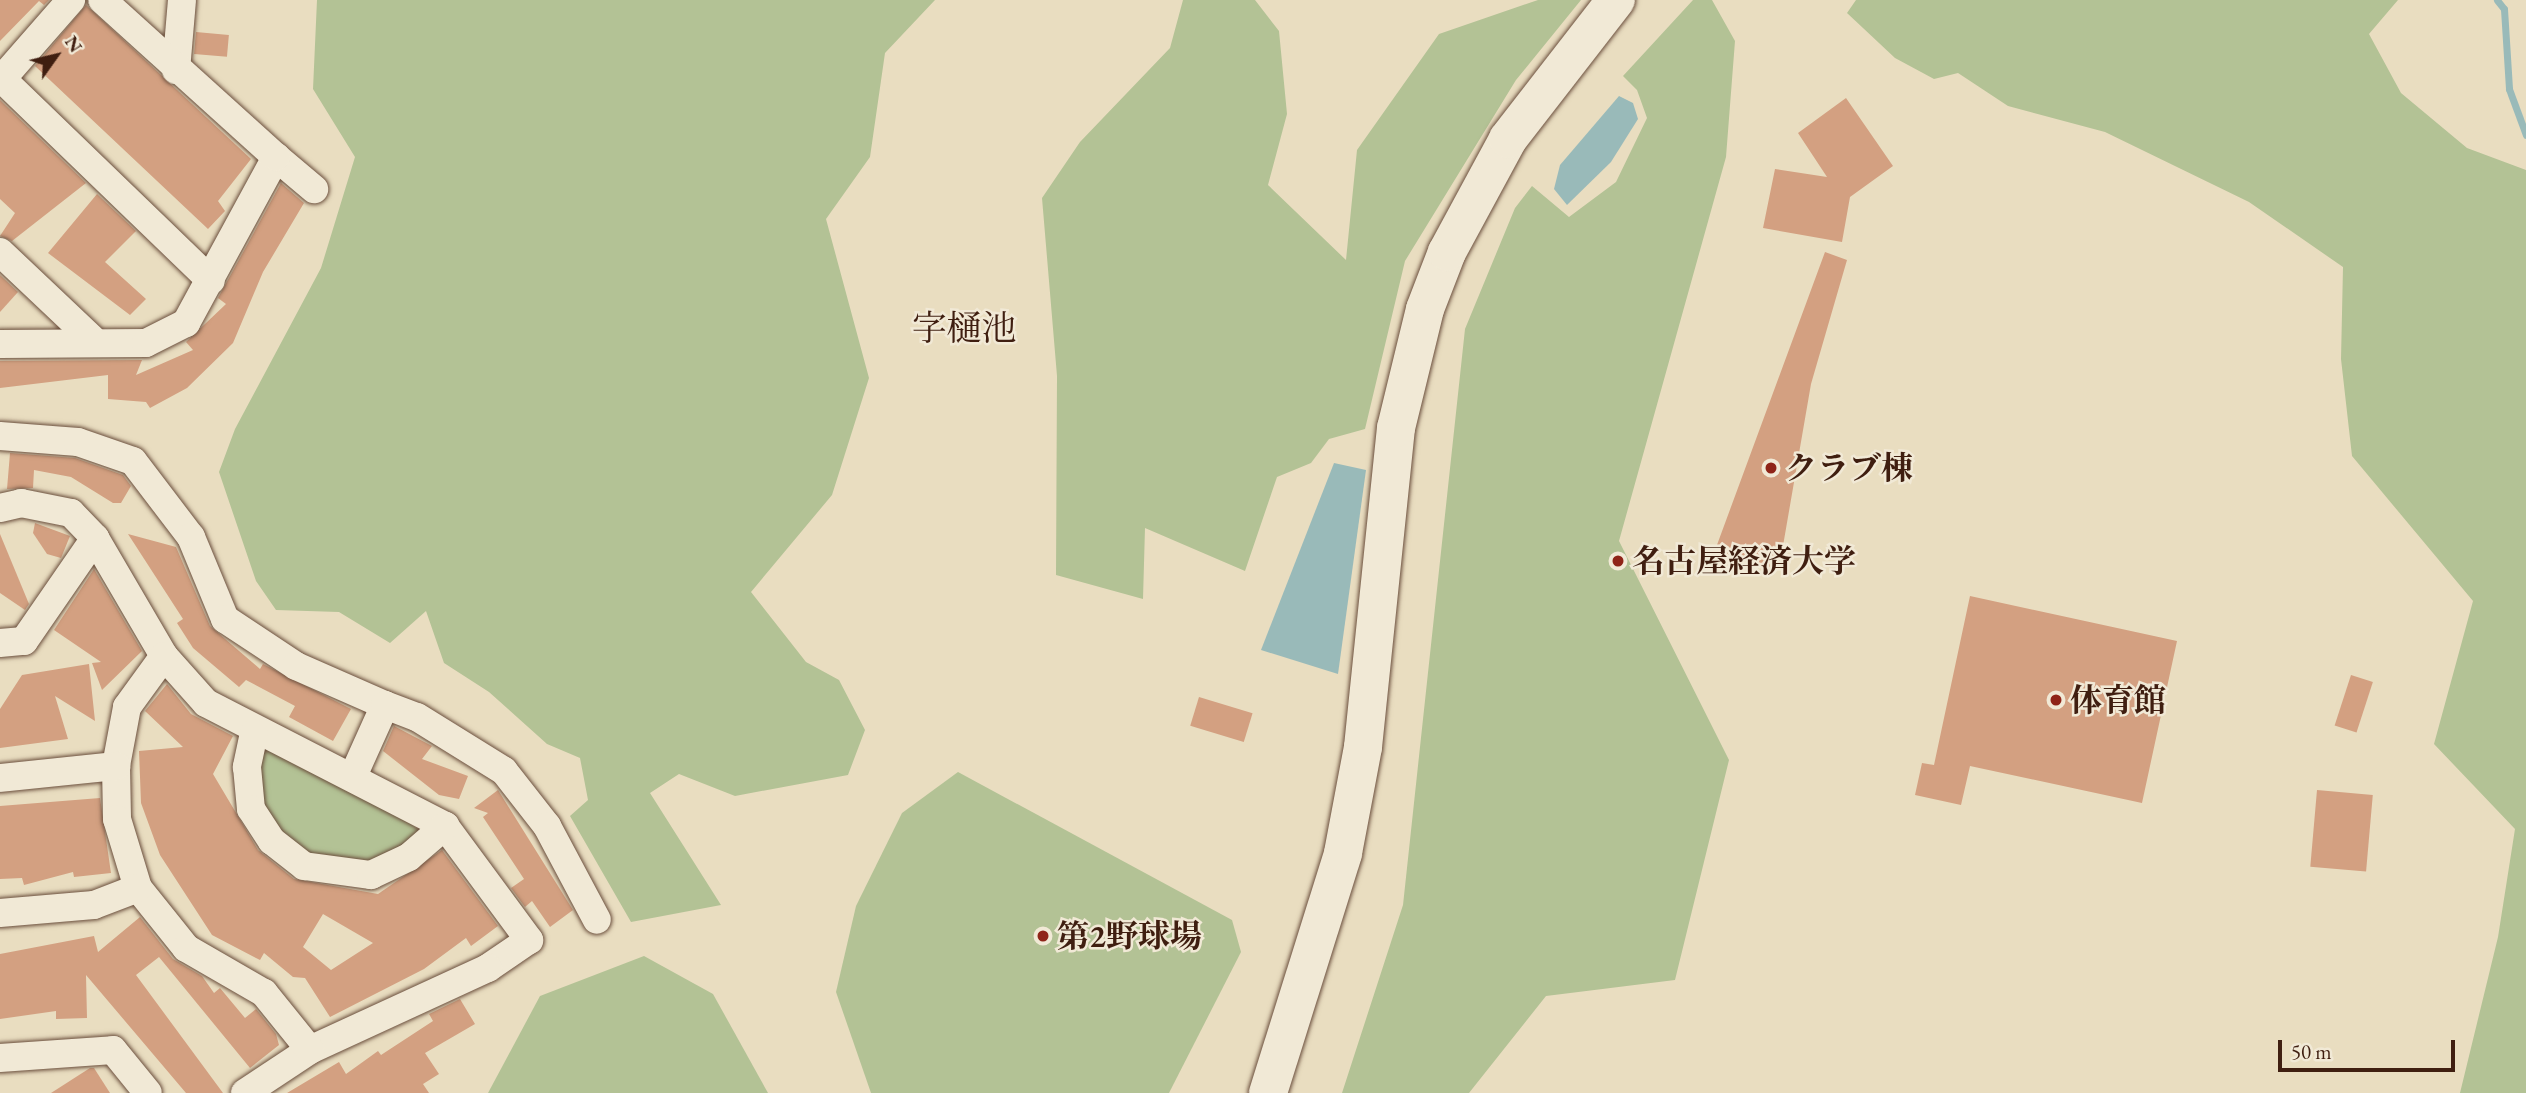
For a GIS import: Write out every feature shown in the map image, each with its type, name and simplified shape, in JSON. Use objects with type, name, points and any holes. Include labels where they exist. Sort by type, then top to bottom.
[{"type":"street","points":[[71,0],[1,79],[211,281]]},
{"type":"street","points":[[102,0],[176,70],[314,189]]},
{"type":"street","points":[[176,70],[182,0]]},
{"type":"street","points":[[1268,1093],[1343,853],[1363,747],[1384,513],[1410,356],[1447,252],[1476,192],[1529,111],[1616,0]]},
{"type":"street","points":[[0,344],[92,339],[146,343],[186,323],[276,157]]},
{"type":"street","points":[[0,252],[92,339]]},
{"type":"street","points":[[0,436],[78,442],[133,461],[191,537],[225,619],[296,666],[417,717],[505,771],[547,826],[597,919]]},
{"type":"street","points":[[0,508],[22,503],[71,513],[95,538],[164,656],[206,703],[254,733],[354,774],[445,826],[529,940],[488,968],[310,1050],[245,1093]]},
{"type":"street","points":[[0,643],[24,641],[95,538]]},
{"type":"street","points":[[164,656],[128,707],[116,766],[117,819],[138,888],[186,948],[264,993],[310,1050]]},
{"type":"street","points":[[354,774],[385,705]]},
{"type":"street","points":[[254,733],[247,767],[251,809],[272,841],[304,866],[371,875],[409,857],[445,826]]},
{"type":"street","points":[[0,778],[116,766]]},
{"type":"street","points":[[0,913],[94,905],[138,888]]},
{"type":"street","points":[[0,1058],[113,1049],[148,1093]]},
{"type":"green space","points":[[317,0],[935,0],[885,53],[870,157],[826,219],[869,378],[832,495],[751,592],[806,662],[839,680],[865,730],[848,775],[735,796],[679,774],[650,793],[721,905],[631,922],[570,816],[588,800],[580,758],[547,744],[489,692],[444,663],[426,611],[390,643],[339,612],[276,610],[256,581],[219,472],[235,429],[321,268],[355,157],[313,89]]},
{"type":"green space","points":[[1183,0],[1255,0],[1279,31],[1287,114],[1268,185],[1346,260],[1357,150],[1439,34],[1538,0],[1581,0],[1516,80],[1405,261],[1365,429],[1329,439],[1311,463],[1277,477],[1245,571],[1145,528],[1143,599],[1056,575],[1057,376],[1042,198],[1080,142],[1170,48]]},
{"type":"green space","points":[[1693,0],[1712,0],[1735,41],[1726,157],[1619,541],[1729,760],[1675,980],[1546,996],[1469,1093],[1342,1093],[1403,905],[1465,329],[1515,208],[1532,186],[1569,217],[1616,182],[1647,118],[1637,90],[1623,76]]},
{"type":"green space","points":[[1856,0],[2398,0],[2369,34],[2401,93],[2467,148],[2526,170],[2526,1093],[2460,1093],[2498,937],[2515,829],[2434,744],[2473,601],[2352,456],[2341,359],[2343,267],[2249,202],[2105,132],[2008,106],[1958,73],[1934,79],[1895,58],[1847,13]]},
{"type":"green space","points":[[263,746],[381,801],[424,834],[365,867],[309,858],[283,838],[263,807],[257,770]]},
{"type":"green space","name":"第2野球場","points":[[958,772],[1232,920],[1241,952],[1169,1093],[871,1093],[836,992],[856,906],[902,813]]},
{"type":"green space","points":[[644,956],[713,994],[768,1093],[488,1093],[540,996]]},
{"type":"water","points":[[1619,96],[1633,103],[1638,119],[1611,162],[1567,205],[1554,189],[1560,165]]},
{"type":"water","points":[[1334,463],[1366,470],[1338,674],[1261,650]]},
{"type":"building","points":[[0,0],[49,0],[44,5],[39,1],[0,41]]},
{"type":"building","points":[[86,5],[251,159],[218,201],[225,211],[208,229],[35,66]]},
{"type":"building","points":[[196,32],[229,35],[227,57],[194,54]]},
{"type":"building","points":[[1846,98],[1893,166],[1850,197],[1842,242],[1763,228],[1775,169],[1827,177],[1798,133]]},
{"type":"building","points":[[0,100],[86,183],[12,241],[0,236],[15,213],[0,199]]},
{"type":"building","points":[[281,183],[304,203],[263,272],[233,343],[187,388],[150,408],[146,402],[108,399],[108,375],[0,388],[0,361],[142,360],[136,375],[193,350],[186,342],[226,304],[218,298]]},
{"type":"building","points":[[97,194],[136,231],[105,262],[146,299],[130,315],[48,253]]},
{"type":"building","name":"クラブ棟","points":[[1825,252],[1847,260],[1811,384],[1779,569],[1714,553]]},
{"type":"building","points":[[0,275],[18,292],[0,312]]},
{"type":"building","points":[[10,453],[75,458],[123,475],[131,486],[121,503],[113,503],[71,477],[34,470],[33,488],[7,489]]},
{"type":"building","points":[[35,523],[70,536],[61,558],[47,554],[33,533]]},
{"type":"building","points":[[0,534],[29,604],[25,610],[0,593]]},
{"type":"building","points":[[128,534],[176,547],[210,626],[260,669],[263,664],[351,709],[333,741],[289,717],[295,706],[246,680],[239,687],[193,648],[177,623],[183,619]]},
{"type":"building","points":[[94,569],[142,651],[102,690],[92,663],[101,662],[54,630]]},
{"type":"building","name":"体育館","points":[[1970,596],[2177,641],[2142,803],[1970,766],[1961,805],[1915,795],[1922,763],[1934,765]]},
{"type":"building","points":[[89,664],[95,721],[55,696],[68,739],[0,748],[0,709],[22,675]]},
{"type":"building","points":[[2351,675],[2373,682],[2356,733],[2335,725]]},
{"type":"building","points":[[167,684],[191,714],[233,736],[213,774],[258,850],[294,879],[378,894],[442,850],[498,926],[471,946],[466,938],[424,969],[330,1017],[305,978],[293,977],[264,953],[260,960],[212,935],[160,855],[141,803],[139,751],[183,747],[145,711]],"holes":[[[323,914],[373,943],[331,970],[303,947]]]},
{"type":"building","points":[[1199,697],[1253,713],[1244,742],[1190,726]]},
{"type":"building","points":[[394,726],[432,746],[422,759],[468,776],[459,799],[439,795],[383,751]]},
{"type":"building","points":[[498,790],[573,910],[550,927],[532,901],[525,907],[511,888],[524,879],[483,817],[488,813],[474,808]]},
{"type":"building","points":[[2317,790],[2373,795],[2366,872],[2310,867]]},
{"type":"building","points":[[100,798],[111,873],[74,877],[73,872],[24,885],[22,878],[0,879],[0,806]]},
{"type":"building","points":[[140,917],[173,959],[202,976],[214,993],[220,988],[245,1018],[256,1009],[276,1034],[279,1045],[250,1068],[159,957],[136,975],[223,1093],[186,1093],[86,975],[87,1018],[56,1019],[56,1011],[0,1019],[0,954],[94,936],[98,952]]},
{"type":"building","points":[[460,999],[475,1024],[425,1053],[439,1074],[423,1084],[429,1093],[287,1093],[339,1062],[346,1074],[378,1051],[381,1055],[433,1021],[429,1014]]},
{"type":"building","points":[[90,1068],[94,1068],[110,1093],[51,1093]]},
{"type":"waterway","points":[[2497,0],[2504,9],[2509,89],[2526,135]]},
{"type":"place","name":"クラブ棟","points":[[1771,468]]},
{"type":"place","name":"名古屋経済大学","points":[[1618,561]]},
{"type":"place","name":"体育館","points":[[2056,700]]},
{"type":"place","name":"第2野球場","points":[[1043,936]]},
{"type":"district","name":"字樋池","points":[[964,328]]}]
